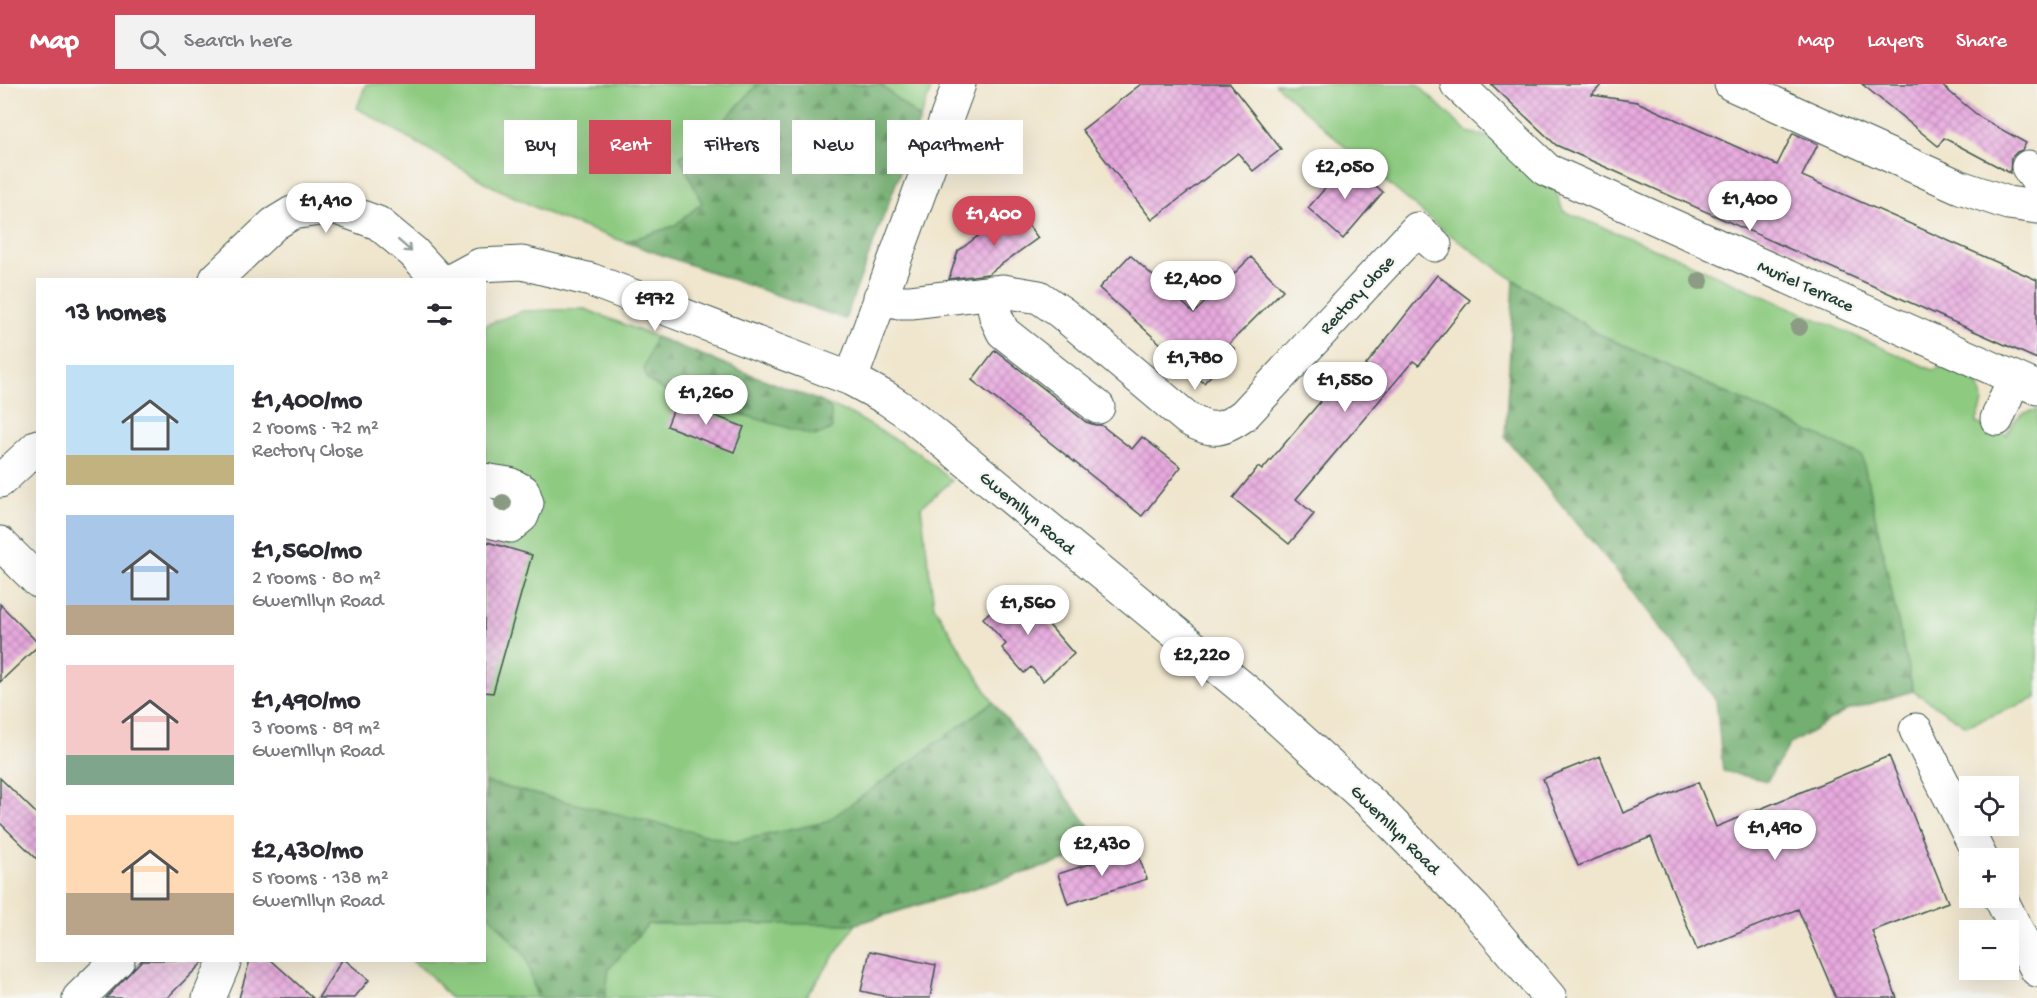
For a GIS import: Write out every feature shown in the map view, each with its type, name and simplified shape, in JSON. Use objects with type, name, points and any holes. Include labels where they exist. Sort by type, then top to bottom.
[{"type":"street","points":[[851,379],[959,84]]},
{"type":"street","name":"Muriel Terrace","points":[[1458,84],[1547,170],[2026,383],[1997,419]]},
{"type":"street","points":[[1731,84],[1960,186],[2008,203],[2037,207]]},
{"type":"street","points":[[217,278],[274,224],[292,213],[334,207],[378,223],[413,252],[437,278]]},
{"type":"street","name":"Rectory Close","points":[[880,297],[899,302],[911,302],[1003,291],[1039,297],[1062,313],[1188,419],[1205,429],[1228,426],[1244,415],[1417,229],[1435,245]]},
{"type":"street","name":"Gwernllyn Road","points":[[456,278],[480,265],[522,263],[591,280],[851,379],[886,398],[907,412],[1255,698],[1383,814],[1475,909],[1550,998]]},
{"type":"street","points":[[991,292],[996,317],[1003,332],[1098,407]]},
{"type":"street","points":[[0,482],[36,448]]},
{"type":"street","points":[[486,480],[509,484],[523,491],[527,502],[522,516],[510,525],[493,522],[486,515]]},
{"type":"street","points":[[0,543],[36,579]]},
{"type":"street","points":[[1916,730],[1976,848]]},
{"type":"street","points":[[2006,908],[2037,970]]},
{"type":"street","points":[[79,998],[116,962]]},
{"type":"street","points":[[209,998],[224,962]]},
{"type":"green space","points":[[366,84],[758,84],[725,120],[683,120],[683,155],[680,157],[683,163],[683,174],[688,174],[702,203],[674,226],[625,242],[555,217],[490,185],[357,108]]},
{"type":"green space","points":[[758,84],[880,84],[920,119],[887,120],[887,174],[899,174],[845,319],[625,242],[674,226],[702,203],[688,174],[780,174],[780,120],[725,120]]},
{"type":"green space","points":[[880,84],[933,84],[920,119]]},
{"type":"green space","points":[[1275,84],[1417,84],[1467,132],[1494,138],[1555,189],[1563,211],[1661,251],[1933,370],[1947,366],[1958,371],[1975,382],[1982,393],[1983,403],[1976,423],[2007,435],[2018,417],[2026,412],[2037,410],[2037,698],[1966,726],[1913,691],[1862,456],[1599,334],[1514,280],[1442,229]]},
{"type":"green space","points":[[1514,280],[1599,334],[1862,456],[1913,691],[1846,711],[1790,744],[1767,781],[1723,771],[1716,700],[1620,575],[1505,437]]},
{"type":"green space","points":[[585,309],[851,414],[919,453],[952,481],[921,507],[934,606],[993,702],[1106,848],[856,924],[805,998],[450,998],[431,976],[414,962],[486,962],[486,325],[523,311]]},
{"type":"green space","points":[[655,337],[824,403],[831,410],[832,429],[815,436],[666,392],[647,380],[644,368]]},
{"type":"green space","points":[[993,702],[1106,848],[856,924],[648,924],[609,969],[605,998],[537,998],[526,957],[486,911],[486,782],[734,842],[826,822]]},
{"type":"building","points":[[1141,84],[1230,84],[1281,149],[1253,171],[1238,153],[1152,220],[1082,130]]},
{"type":"building","points":[[1491,84],[1602,84],[1592,95],[1637,102],[1777,165],[1793,133],[1818,144],[1802,176],[2037,280],[2037,359],[1556,145]]},
{"type":"building","points":[[1862,84],[1940,84],[1981,118],[2026,143],[2022,150],[2011,158],[2010,173],[1944,138],[1938,146]]},
{"type":"building","points":[[1348,162],[1383,192],[1343,239],[1308,208]]},
{"type":"building","points":[[1016,208],[1038,238],[988,274],[949,279],[958,251]]},
{"type":"building","points":[[1130,255],[1194,313],[1251,257],[1283,290],[1229,344],[1235,349],[1204,383],[1099,288]]},
{"type":"building","points":[[1437,275],[1470,300],[1419,365],[1413,361],[1296,499],[1314,514],[1289,544],[1233,498],[1258,467],[1262,470],[1349,368],[1358,375]]},
{"type":"building","points":[[995,350],[1086,422],[1101,425],[1132,449],[1142,437],[1181,467],[1142,516],[972,380]]},
{"type":"building","points":[[677,401],[744,427],[734,452],[667,426]]},
{"type":"building","points":[[486,542],[532,555],[493,693],[486,692]]},
{"type":"building","points":[[1017,588],[1074,654],[1043,681],[1031,667],[1024,673],[1002,648],[1006,644],[983,618]]},
{"type":"building","points":[[0,604],[36,641],[36,648],[0,682]]},
{"type":"building","points":[[1600,756],[1623,813],[1698,782],[1716,827],[1889,756],[1948,902],[1872,931],[1897,998],[1836,998],[1798,909],[1697,950],[1651,837],[1578,866],[1543,779]]},
{"type":"building","points":[[0,778],[36,813],[36,858],[0,823]]},
{"type":"building","points":[[1136,849],[1147,879],[1068,904],[1058,874]]},
{"type":"building","points":[[870,951],[936,965],[930,998],[892,998],[861,991]]},
{"type":"building","points":[[140,962],[203,962],[167,998],[106,998]]},
{"type":"building","points":[[249,962],[273,962],[313,998],[239,998]]},
{"type":"building","points":[[341,962],[347,962],[369,980],[354,998],[318,998]]}]
